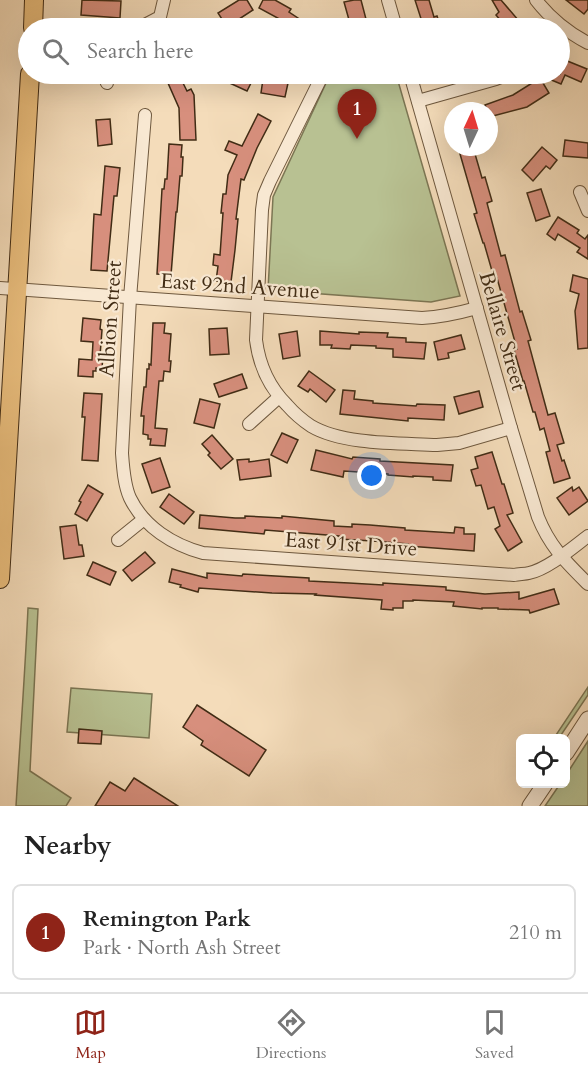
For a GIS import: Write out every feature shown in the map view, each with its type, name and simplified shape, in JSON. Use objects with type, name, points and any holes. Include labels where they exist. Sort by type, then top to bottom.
[{"type":"main road","points":[[33,18],[34,0]]},
{"type":"main road","points":[[0,579],[9,289],[29,84]]},
{"type":"street","points":[[157,18],[160,16],[164,0]]},
{"type":"street","points":[[388,0],[393,18]]},
{"type":"street","points":[[536,0],[551,18]]},
{"type":"street","points":[[570,34],[588,43]]},
{"type":"street","points":[[316,84],[264,195],[256,340],[258,357],[266,375],[279,397],[313,427],[322,432],[355,440],[450,445],[511,428]]},
{"type":"street","name":"Bellaire Street","points":[[413,84],[538,517],[561,556],[588,584]]},
{"type":"street","points":[[418,101],[478,84]]},
{"type":"street","name":"Albion Street","points":[[144,519],[130,498],[122,453],[130,298],[145,116]]},
{"type":"street","points":[[580,192],[588,211]]},
{"type":"street","name":"East 92nd Avenue","points":[[9,289],[422,318],[477,308]]},
{"type":"street","points":[[249,424],[279,397]]},
{"type":"street","points":[[118,540],[144,519]]},
{"type":"street","name":"East 91st Drive","points":[[144,519],[162,534],[182,546],[203,553],[514,575],[537,570],[588,536]]},
{"type":"street","points":[[570,747],[588,719]]},
{"type":"street","points":[[530,806],[542,788]]},
{"type":"green space","points":[[326,84],[399,84],[460,296],[431,302],[268,290],[273,197]]},
{"type":"green space","points":[[28,608],[38,609],[30,771],[71,798],[66,806],[16,806]]},
{"type":"green space","points":[[588,687],[588,695],[562,734],[557,734]]},
{"type":"green space","points":[[71,688],[152,694],[149,738],[67,732]]},
{"type":"green space","points":[[588,741],[588,806],[545,806],[557,788],[570,788],[570,769]]},
{"type":"building","points":[[82,0],[121,1],[120,18],[81,15]]},
{"type":"building","points":[[239,0],[247,0],[253,10],[241,18],[221,18],[218,13]]},
{"type":"building","points":[[263,0],[275,0],[291,9],[289,12],[298,18],[278,18],[259,8]]},
{"type":"building","points":[[361,0],[366,18],[348,18],[344,2]]},
{"type":"building","points":[[415,0],[429,0],[434,17],[438,18],[421,18]]},
{"type":"building","points":[[492,0],[501,0],[516,18],[499,18],[496,15],[499,12]]},
{"type":"building","points":[[566,0],[588,0],[588,9],[584,14]]},
{"type":"building","points":[[570,62],[587,69],[581,82],[570,77]]},
{"type":"building","points":[[168,84],[184,84],[187,91],[191,89],[194,95],[196,140],[180,140],[179,108]]},
{"type":"building","points":[[232,84],[250,84],[247,91]]},
{"type":"building","points":[[262,84],[288,84],[285,97],[261,93]]},
{"type":"building","points":[[530,84],[544,84],[549,93],[527,107],[498,115],[498,102],[493,102],[513,95]]},
{"type":"building","points":[[258,114],[271,121],[244,180],[241,179],[231,282],[216,281],[218,266],[213,265],[214,254],[220,255],[223,194],[226,194],[228,175],[237,155],[225,150],[229,141],[242,146]]},
{"type":"building","points":[[110,119],[112,144],[98,146],[96,120]]},
{"type":"building","points":[[565,140],[588,143],[588,158],[563,156]]},
{"type":"building","points":[[169,144],[182,145],[181,157],[183,157],[171,275],[157,274],[162,189],[167,179]]},
{"type":"building","points":[[542,147],[557,160],[550,169],[546,166],[533,181],[522,170]]},
{"type":"building","points":[[461,156],[476,156],[482,178],[485,177],[492,201],[487,203],[501,256],[505,255],[520,312],[522,311],[531,340],[528,341],[548,415],[555,413],[564,443],[557,445],[570,478],[554,483],[546,452],[550,451],[544,428],[540,430],[523,381],[514,350],[517,349],[497,278],[494,278],[474,214],[477,213]]},
{"type":"building","points":[[105,166],[120,168],[117,196],[114,196],[107,271],[91,270],[94,214],[101,215]]},
{"type":"building","points":[[541,189],[550,216],[536,221],[527,193]]},
{"type":"building","points":[[558,217],[579,230],[577,233],[585,239],[588,235],[588,259],[577,252],[580,248],[558,234],[555,240],[547,234]]},
{"type":"building","points":[[573,275],[588,279],[588,348],[578,349],[575,311],[579,294],[570,291]]},
{"type":"building","points":[[83,318],[101,320],[102,368],[96,368],[96,371],[93,371],[93,377],[78,376],[79,359],[92,360],[93,342],[81,341]]},
{"type":"building","points":[[153,323],[165,323],[164,333],[171,334],[170,372],[164,371],[163,381],[159,381],[155,428],[167,429],[165,446],[150,445],[151,439],[148,439],[148,435],[143,434],[144,416],[141,416],[147,369],[149,369],[149,364],[151,365]]},
{"type":"building","points":[[227,328],[229,354],[210,355],[209,329]]},
{"type":"building","points":[[297,331],[300,356],[283,359],[279,334]]},
{"type":"building","points":[[320,331],[359,334],[359,332],[388,333],[387,337],[406,338],[406,342],[426,343],[424,359],[393,357],[393,349],[376,348],[376,346],[351,345],[350,349],[331,348],[332,345],[320,345]]},
{"type":"building","points":[[461,335],[465,349],[448,353],[449,358],[438,360],[434,342]]},
{"type":"building","points":[[309,371],[335,390],[326,402],[310,389],[308,392],[298,386]]},
{"type":"building","points":[[242,374],[247,388],[219,397],[214,384]]},
{"type":"building","points":[[343,390],[355,391],[354,399],[373,401],[373,403],[416,406],[417,404],[445,405],[444,420],[408,418],[408,421],[340,414]]},
{"type":"building","points":[[479,391],[483,407],[459,414],[454,397]]},
{"type":"building","points":[[84,393],[102,394],[98,461],[82,460]]},
{"type":"building","points":[[200,399],[220,404],[214,428],[194,423]]},
{"type":"building","points":[[282,433],[298,440],[287,463],[271,455]]},
{"type":"building","points":[[212,435],[233,459],[221,469],[208,455],[210,453],[202,444]]},
{"type":"building","points":[[316,450],[352,459],[353,457],[380,459],[380,461],[453,465],[451,481],[433,480],[433,477],[344,471],[343,477],[311,470]]},
{"type":"building","points":[[492,452],[513,513],[507,515],[522,542],[508,551],[495,529],[500,526],[494,507],[488,509],[481,485],[476,486],[471,470],[478,468],[475,457]]},
{"type":"building","points":[[160,458],[170,487],[152,493],[142,464]]},
{"type":"building","points":[[249,459],[249,462],[269,459],[271,476],[240,480],[237,460]]},
{"type":"building","points":[[88,485],[103,494],[87,521],[75,514]]},
{"type":"building","points":[[572,487],[573,491],[579,487],[588,501],[569,515],[557,498]]},
{"type":"building","points":[[169,494],[194,512],[184,524],[160,507]]},
{"type":"building","points":[[200,515],[235,518],[245,518],[245,516],[282,518],[282,516],[334,521],[334,526],[370,525],[454,533],[455,527],[464,528],[464,534],[475,534],[474,551],[339,539],[339,536],[265,530],[264,534],[199,528]]},
{"type":"building","points":[[76,525],[79,545],[82,545],[84,556],[64,559],[60,527]]},
{"type":"building","points":[[145,552],[155,563],[132,581],[123,570]]},
{"type":"building","points":[[93,562],[116,572],[110,585],[87,575]]},
{"type":"building","points":[[172,569],[207,578],[207,573],[242,576],[243,574],[309,578],[309,581],[446,587],[446,590],[485,594],[519,592],[519,599],[554,589],[559,604],[530,613],[529,610],[482,609],[453,606],[454,602],[413,600],[403,601],[403,608],[381,609],[382,600],[199,588],[198,592],[169,582]]},
{"type":"building","points":[[197,705],[266,750],[249,776],[201,745],[203,741],[183,727]]},
{"type":"building","points":[[79,729],[102,731],[101,744],[78,743]]},
{"type":"building","points":[[134,778],[178,806],[95,806],[110,782],[125,791]]},
{"type":"place","name":"Remington Park","points":[[357,139]]}]
